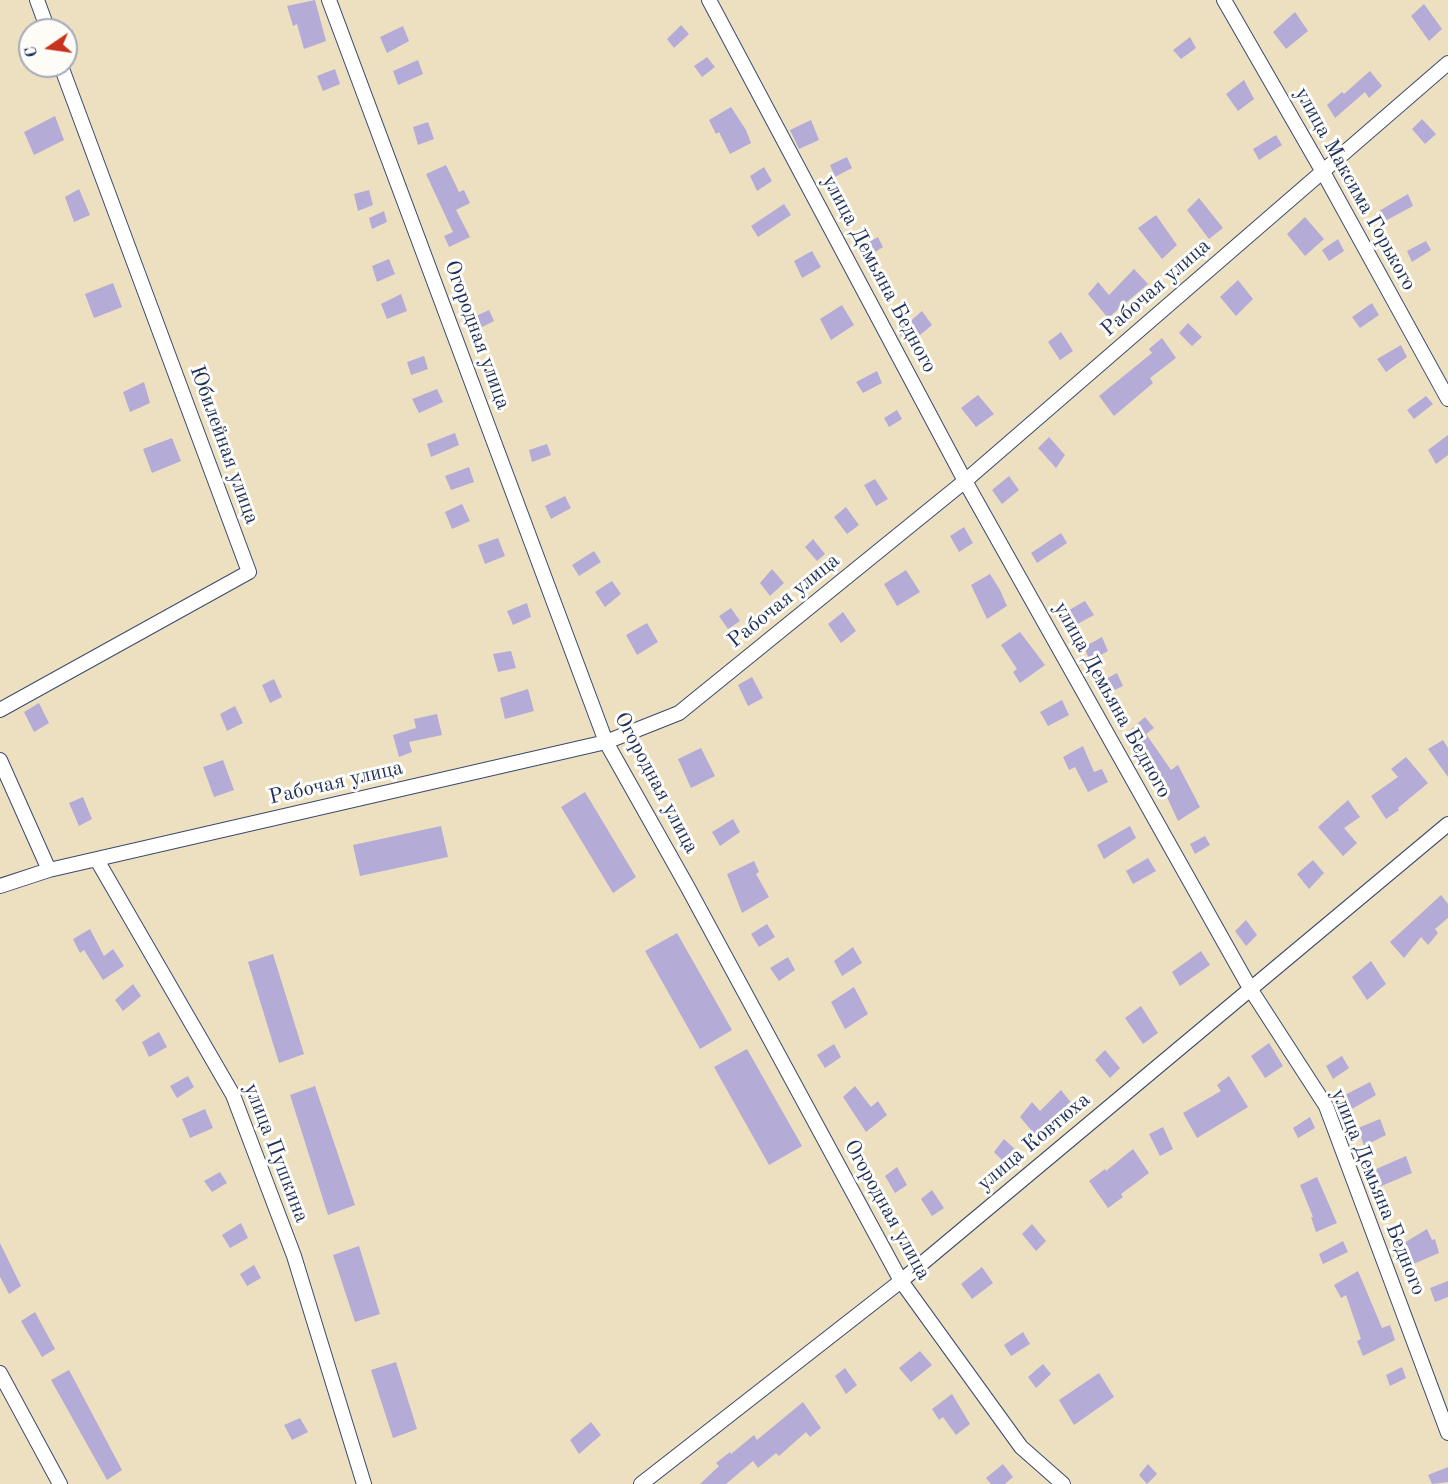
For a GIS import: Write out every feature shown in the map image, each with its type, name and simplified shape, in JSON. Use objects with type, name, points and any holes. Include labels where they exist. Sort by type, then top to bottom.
[{"type":"street","points":[[36,0],[43,18]]},
{"type":"street","name":"Огородная улица","points":[[329,0],[606,742],[687,886],[901,1281],[1021,1447],[1063,1484]]},
{"type":"street","name":"улица Демьяна Бедного","points":[[709,0],[965,481],[1251,990],[1326,1106],[1448,1433]]},
{"type":"street","name":"улица Максима Горького","points":[[1224,0],[1323,172],[1448,399]]},
{"type":"street","name":"Рабочая улица","points":[[0,886],[49,870],[606,742],[679,713],[965,481],[1448,63]]},
{"type":"street","name":"Юбилейная улица","points":[[0,710],[249,572],[65,78]]},
{"type":"street","points":[[0,760],[49,870]]},
{"type":"street","name":"улица Ковтюха","points":[[641,1484],[901,1281],[1448,824]]},
{"type":"street","name":"улица Пушкина","points":[[97,860],[233,1095],[294,1256],[364,1484]]},
{"type":"street","points":[[0,1373],[60,1484]]},
{"type":"building","points":[[315,0],[326,41],[304,49],[297,24],[293,26],[287,6]]},
{"type":"building","points":[[1424,4],[1442,29],[1429,41],[1411,16]]},
{"type":"building","points":[[1295,12],[1308,31],[1286,49],[1273,32]]},
{"type":"building","points":[[681,25],[689,34],[674,48],[667,39]]},
{"type":"building","points":[[403,26],[409,41],[387,53],[380,37]]},
{"type":"building","points":[[1190,37],[1196,48],[1181,59],[1173,50]]},
{"type":"building","points":[[707,57],[715,67],[702,77],[694,66]]},
{"type":"building","points":[[418,60],[423,74],[398,85],[393,71]]},
{"type":"building","points":[[335,69],[340,84],[323,91],[317,76]]},
{"type":"building","points":[[1370,71],[1382,86],[1369,98],[1365,92],[1335,118],[1327,105],[1342,92],[1344,94]]},
{"type":"building","points":[[1244,80],[1254,99],[1238,111],[1226,94]]},
{"type":"building","points":[[731,107],[746,130],[751,143],[730,154],[719,132],[716,134],[709,120]]},
{"type":"building","points":[[55,116],[64,140],[34,155],[24,132]]},
{"type":"building","points":[[1422,119],[1436,134],[1425,144],[1412,129]]},
{"type":"building","points":[[811,120],[819,140],[799,149],[790,130]]},
{"type":"building","points":[[428,122],[434,139],[418,145],[413,127]]},
{"type":"building","points":[[1276,135],[1282,145],[1259,160],[1253,149]]},
{"type":"building","points":[[847,157],[852,168],[835,177],[830,165]]},
{"type":"building","points":[[446,165],[459,192],[464,190],[470,203],[456,210],[470,237],[449,247],[444,236],[453,232],[426,174]]},
{"type":"building","points":[[764,167],[772,181],[757,191],[750,176]]},
{"type":"building","points":[[79,189],[90,215],[74,222],[65,197]]},
{"type":"building","points":[[369,190],[373,205],[358,211],[354,194]]},
{"type":"building","points":[[1408,194],[1413,206],[1385,221],[1379,211]]},
{"type":"building","points":[[1199,198],[1223,228],[1209,239],[1187,210]]},
{"type":"building","points":[[784,204],[791,215],[758,237],[751,226]]},
{"type":"building","points":[[384,211],[387,222],[372,229],[369,218]]},
{"type":"building","points":[[1156,215],[1177,245],[1162,259],[1138,228]]},
{"type":"building","points":[[1305,217],[1324,239],[1305,256],[1287,234]]},
{"type":"building","points":[[878,237],[883,247],[866,258],[860,247]]},
{"type":"building","points":[[1338,239],[1344,251],[1329,261],[1322,250]]},
{"type":"building","points":[[1426,241],[1431,250],[1412,262],[1407,251]]},
{"type":"building","points":[[812,251],[821,267],[802,278],[794,261]]},
{"type":"building","points":[[389,259],[395,274],[377,282],[372,266]]},
{"type":"building","points":[[1134,269],[1148,284],[1108,318],[1088,294],[1098,282],[1109,295]]},
{"type":"building","points":[[1238,280],[1253,299],[1236,316],[1220,297]]},
{"type":"building","points":[[113,283],[122,307],[94,318],[85,294]]},
{"type":"building","points":[[401,294],[407,311],[387,319],[381,304]]},
{"type":"building","points":[[1372,303],[1379,315],[1360,328],[1352,317]]},
{"type":"building","points":[[842,305],[854,325],[831,340],[820,319]]},
{"type":"building","points":[[489,310],[494,321],[480,328],[474,317]]},
{"type":"building","points":[[922,311],[932,325],[908,345],[898,332]]},
{"type":"building","points":[[1188,323],[1202,337],[1192,346],[1179,333]]},
{"type":"building","points":[[1061,332],[1073,351],[1060,360],[1048,342]]},
{"type":"building","points":[[1162,338],[1176,358],[1150,378],[1153,383],[1114,416],[1099,396],[1152,353],[1149,349]]},
{"type":"building","points":[[1401,345],[1407,357],[1386,372],[1377,359]]},
{"type":"building","points":[[424,356],[428,369],[411,375],[407,362]]},
{"type":"building","points":[[877,371],[882,383],[863,393],[856,382]]},
{"type":"building","points":[[144,382],[150,403],[130,412],[123,392]]},
{"type":"building","points":[[437,389],[443,402],[419,413],[412,399]]},
{"type":"building","points":[[978,395],[994,414],[976,427],[961,408]]},
{"type":"building","points":[[1426,396],[1433,404],[1414,419],[1407,410]]},
{"type":"building","points":[[897,410],[902,419],[889,427],[884,418]]},
{"type":"building","points":[[455,433],[459,445],[431,457],[427,444]]},
{"type":"building","points":[[1448,435],[1448,455],[1436,464],[1428,450]]},
{"type":"building","points":[[1049,437],[1065,455],[1056,468],[1038,448]]},
{"type":"building","points":[[172,438],[181,461],[152,473],[143,449]]},
{"type":"building","points":[[547,444],[551,455],[532,462],[529,450]]},
{"type":"building","points":[[469,467],[474,482],[451,490],[445,476]]},
{"type":"building","points":[[1009,476],[1019,490],[1002,504],[992,490]]},
{"type":"building","points":[[875,479],[888,499],[876,506],[864,485]]},
{"type":"building","points":[[565,496],[571,508],[551,519],[545,506]]},
{"type":"building","points":[[462,504],[470,521],[452,529],[445,512]]},
{"type":"building","points":[[846,507],[859,525],[847,534],[834,517]]},
{"type":"building","points":[[964,527],[973,543],[959,552],[950,536]]},
{"type":"building","points":[[1061,533],[1067,543],[1037,563],[1031,553]]},
{"type":"building","points":[[498,538],[505,556],[485,564],[478,545]]},
{"type":"building","points":[[813,539],[825,554],[817,561],[805,547]]},
{"type":"building","points":[[594,551],[601,562],[579,576],[572,565]]},
{"type":"building","points":[[772,569],[784,583],[770,596],[760,583]]},
{"type":"building","points":[[906,570],[920,592],[897,606],[884,584]]},
{"type":"building","points":[[990,574],[1007,606],[987,619],[971,585]]},
{"type":"building","points":[[612,581],[621,594],[605,607],[595,592]]},
{"type":"building","points":[[1085,601],[1094,615],[1070,628],[1062,614]]},
{"type":"building","points":[[527,603],[531,617],[513,625],[507,611]]},
{"type":"building","points":[[731,608],[740,621],[728,629],[719,616]]},
{"type":"building","points":[[843,612],[856,631],[841,643],[828,624]]},
{"type":"building","points":[[647,623],[658,642],[637,655],[626,635]]},
{"type":"building","points":[[1020,632],[1045,665],[1020,683],[1013,672],[1017,669],[1001,645]]},
{"type":"building","points":[[1102,637],[1108,651],[1090,661],[1084,647]]},
{"type":"building","points":[[511,651],[516,668],[498,672],[493,654]]},
{"type":"building","points":[[1117,673],[1123,686],[1108,693],[1102,681]]},
{"type":"building","points":[[752,677],[763,698],[748,706],[738,685]]},
{"type":"building","points":[[274,679],[282,697],[270,703],[262,685]]},
{"type":"building","points":[[528,689],[534,711],[505,719],[500,698]]},
{"type":"building","points":[[1062,700],[1069,715],[1048,726],[1040,712]]},
{"type":"building","points":[[39,703],[49,723],[34,732],[24,712]]},
{"type":"building","points":[[235,706],[243,723],[227,731],[220,714]]},
{"type":"building","points":[[437,714],[442,735],[409,742],[412,752],[399,757],[393,735],[416,728],[414,719]]},
{"type":"building","points":[[1145,717],[1154,728],[1146,734],[1171,770],[1178,765],[1200,807],[1178,821],[1166,795],[1163,797],[1140,760],[1147,754],[1128,732]]},
{"type":"building","points":[[1443,740],[1448,748],[1448,777],[1428,749]]},
{"type":"building","points":[[1083,746],[1094,772],[1102,769],[1108,782],[1088,792],[1075,767],[1069,770],[1063,757]]},
{"type":"building","points":[[701,748],[715,776],[691,788],[678,759]]},
{"type":"building","points":[[1406,757],[1428,783],[1386,819],[1371,796],[1398,777],[1391,769]]},
{"type":"building","points":[[223,760],[234,790],[214,797],[203,767]]},
{"type":"building","points":[[585,792],[636,877],[613,893],[561,807]]},
{"type":"building","points":[[83,797],[92,819],[79,826],[69,803]]},
{"type":"building","points":[[1348,800],[1360,817],[1344,828],[1357,843],[1343,856],[1318,827]]},
{"type":"building","points":[[733,819],[740,832],[720,846],[712,832]]},
{"type":"building","points":[[441,826],[448,857],[360,876],[353,845]]},
{"type":"building","points":[[1130,826],[1136,838],[1104,859],[1097,845]]},
{"type":"building","points":[[1205,836],[1210,845],[1195,854],[1190,844]]},
{"type":"building","points":[[1148,858],[1156,871],[1133,884],[1126,871]]},
{"type":"building","points":[[1313,860],[1324,873],[1309,889],[1297,874]]},
{"type":"building","points":[[754,861],[759,872],[756,874],[769,897],[742,913],[727,874]]},
{"type":"building","points":[[1441,895],[1448,904],[1448,918],[1435,929],[1438,933],[1428,945],[1421,937],[1404,958],[1390,942]]},
{"type":"building","points":[[1246,920],[1257,935],[1246,946],[1235,931]]},
{"type":"building","points":[[767,924],[775,937],[759,947],[751,934]]},
{"type":"building","points":[[90,929],[104,956],[113,949],[124,966],[103,980],[84,950],[80,953],[73,939]]},
{"type":"building","points":[[677,933],[732,1030],[700,1049],[645,951]]},
{"type":"building","points":[[853,947],[862,963],[842,976],[834,961]]},
{"type":"building","points":[[1201,951],[1210,965],[1180,986],[1172,972]]},
{"type":"building","points":[[273,954],[304,1054],[279,1063],[248,962]]},
{"type":"building","points":[[788,957],[795,970],[779,981],[770,968]]},
{"type":"building","points":[[1371,961],[1386,984],[1367,1000],[1352,977]]},
{"type":"building","points":[[133,984],[141,996],[123,1011],[115,1000]]},
{"type":"building","points":[[854,987],[868,1014],[845,1029],[831,1002]]},
{"type":"building","points":[[1141,1006],[1158,1033],[1143,1044],[1125,1018]]},
{"type":"building","points":[[159,1032],[167,1047],[149,1057],[142,1042]]},
{"type":"building","points":[[1269,1043],[1283,1066],[1265,1078],[1251,1056]]},
{"type":"building","points":[[834,1044],[841,1057],[825,1068],[817,1055]]},
{"type":"building","points":[[747,1049],[802,1146],[769,1165],[714,1067]]},
{"type":"building","points":[[1105,1050],[1120,1068],[1110,1078],[1095,1060]]},
{"type":"building","points":[[1342,1056],[1349,1068],[1333,1079],[1326,1066]]},
{"type":"building","points":[[188,1076],[194,1087],[177,1098],[170,1086]]},
{"type":"building","points":[[1229,1076],[1248,1107],[1197,1138],[1183,1113],[1221,1091],[1217,1085]]},
{"type":"building","points":[[1370,1082],[1376,1095],[1350,1110],[1343,1096]]},
{"type":"building","points":[[315,1086],[355,1205],[328,1215],[290,1095]]},
{"type":"building","points":[[855,1086],[871,1107],[878,1101],[887,1115],[866,1132],[843,1097]]},
{"type":"building","points":[[1061,1090],[1073,1105],[1057,1118],[1055,1116],[1037,1137],[1020,1117],[1032,1102],[1040,1111]]},
{"type":"building","points":[[205,1109],[213,1128],[190,1138],[182,1119]]},
{"type":"building","points":[[1310,1117],[1315,1128],[1298,1138],[1293,1128]]},
{"type":"building","points":[[1380,1119],[1386,1135],[1364,1146],[1358,1128]]},
{"type":"building","points":[[1163,1127],[1173,1149],[1160,1156],[1149,1134]]},
{"type":"building","points":[[1004,1139],[1017,1151],[1006,1164],[994,1152]]},
{"type":"building","points":[[1133,1149],[1149,1173],[1121,1194],[1123,1197],[1108,1208],[1089,1181],[1105,1169],[1106,1171]]},
{"type":"building","points":[[1406,1156],[1412,1173],[1379,1187],[1374,1170]]},
{"type":"building","points":[[897,1167],[907,1185],[895,1193],[885,1176]]},
{"type":"building","points":[[220,1172],[227,1183],[212,1192],[204,1181]]},
{"type":"building","points":[[1317,1177],[1337,1223],[1316,1232],[1311,1217],[1313,1217],[1300,1185]]},
{"type":"building","points":[[932,1190],[944,1208],[932,1216],[921,1199]]},
{"type":"building","points":[[241,1223],[248,1238],[230,1248],[222,1235]]},
{"type":"building","points":[[1032,1224],[1046,1241],[1036,1251],[1022,1234]]},
{"type":"building","points":[[1427,1229],[1432,1240],[1435,1239],[1439,1253],[1411,1265],[1404,1243]]},
{"type":"building","points":[[1343,1241],[1348,1252],[1323,1264],[1319,1254]]},
{"type":"building","points":[[0,1243],[21,1286],[9,1294],[0,1277]]},
{"type":"building","points":[[359,1246],[380,1314],[355,1322],[333,1255]]},
{"type":"building","points":[[254,1265],[261,1278],[247,1286],[240,1274]]},
{"type":"building","points":[[982,1267],[993,1283],[972,1299],[961,1284]]},
{"type":"building","points":[[1358,1271],[1382,1328],[1390,1325],[1395,1340],[1363,1356],[1357,1341],[1361,1339],[1346,1295],[1341,1298],[1334,1285]]},
{"type":"building","points":[[1448,1281],[1448,1297],[1435,1302],[1430,1288]]},
{"type":"building","points":[[35,1312],[55,1349],[42,1357],[21,1321]]},
{"type":"building","points":[[1023,1332],[1030,1344],[1011,1356],[1004,1345]]},
{"type":"building","points":[[920,1351],[932,1365],[911,1382],[899,1368]]},
{"type":"building","points":[[396,1362],[417,1429],[393,1438],[371,1370]]},
{"type":"building","points":[[1043,1364],[1051,1374],[1036,1388],[1028,1377]]},
{"type":"building","points":[[1402,1367],[1406,1378],[1390,1386],[1386,1375]]},
{"type":"building","points":[[845,1368],[857,1385],[846,1394],[835,1376]]},
{"type":"building","points":[[69,1370],[122,1470],[107,1480],[51,1380]]},
{"type":"building","points":[[1099,1373],[1114,1397],[1074,1425],[1059,1400]]},
{"type":"building","points":[[952,1394],[970,1424],[956,1435],[943,1417],[939,1420],[932,1409]]},
{"type":"building","points":[[803,1402],[821,1428],[810,1437],[806,1432],[779,1456],[776,1453],[758,1468],[753,1461],[726,1484],[700,1484],[719,1466],[716,1463],[754,1435],[757,1440]]},
{"type":"building","points":[[300,1418],[308,1432],[292,1440],[284,1425]]},
{"type":"building","points":[[591,1422],[601,1435],[579,1454],[570,1440]]},
{"type":"building","points":[[1003,1464],[1013,1477],[1005,1484],[991,1484],[986,1478]]},
{"type":"building","points":[[1148,1464],[1157,1474],[1147,1484],[1139,1475]]},
{"type":"building","points":[[1448,1467],[1448,1482],[1432,1484],[1428,1475]]}]
